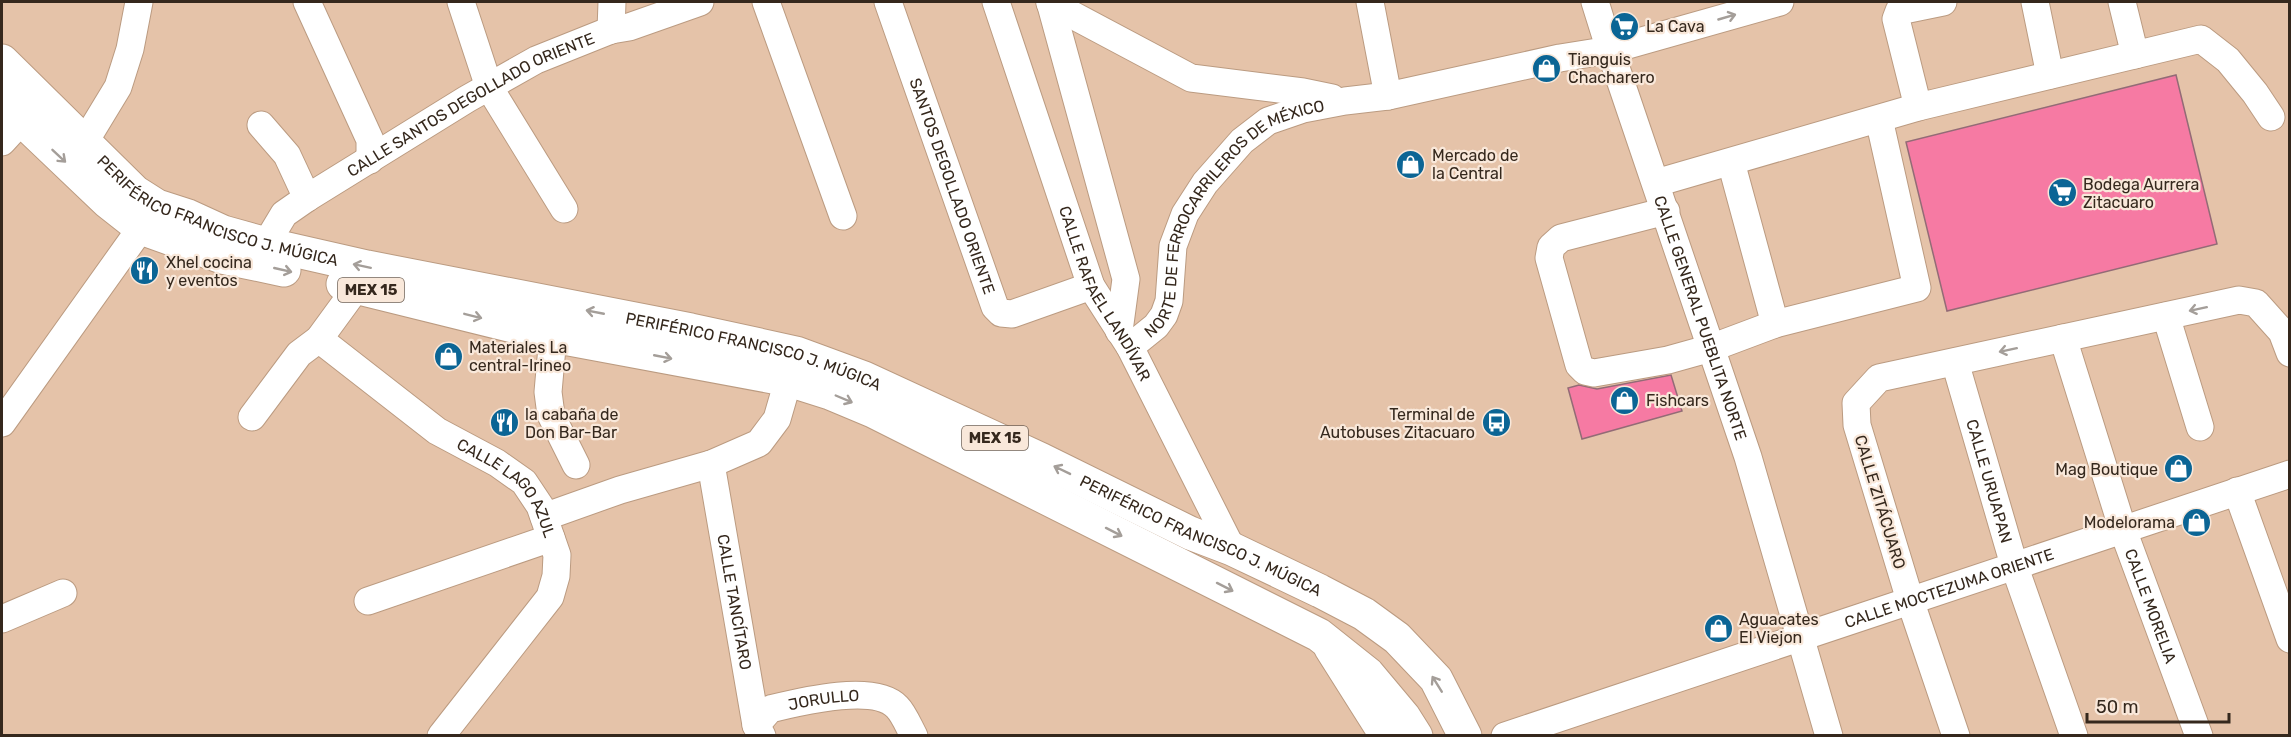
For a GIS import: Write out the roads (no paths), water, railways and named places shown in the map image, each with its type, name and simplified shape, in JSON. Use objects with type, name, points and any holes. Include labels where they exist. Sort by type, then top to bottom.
[{"type":"main road","name":"PERIFÉRICO FRANCISCO J. MÚGICA","points":[[2,61],[16,116],[108,202],[141,228],[222,257],[357,287],[553,336],[793,367],[889,389],[1042,460],[1190,533],[1232,549],[1364,614],[1396,638],[1436,679],[1465,735]]},
{"type":"main road","name":"PERIFÉRICO FRANCISCO J. MÚGICA","points":[[16,116],[84,143],[135,192],[157,206],[188,216],[223,232],[367,267],[691,330],[793,367],[830,393],[873,411],[1310,630],[1368,674],[1416,735]]},
{"type":"main road","points":[[1310,630],[1320,591]]},
{"type":"street","points":[[84,143],[118,87],[130,49],[139,2]]},
{"type":"street","points":[[307,2],[369,140],[370,160]]},
{"type":"street","points":[[460,2],[489,87],[564,209]]},
{"type":"street","points":[[611,30],[612,2]]},
{"type":"street","name":"CALLE SANTOS DEGOLLADO ORIENTE","points":[[266,244],[284,214],[307,198],[536,60],[611,30],[629,27],[700,2]]},
{"type":"street","points":[[766,2],[843,216]]},
{"type":"street","name":"SANTOS DEGOLLADO ORIENTE","points":[[888,2],[995,307],[1001,313],[1012,314],[1091,286]]},
{"type":"street","points":[[1050,2],[1126,279],[1124,339]]},
{"type":"street","name":"NORTE DE FERROCARRILEROS DE MÉXICO","points":[[1050,2],[1191,78],[1303,92],[1345,101]]},
{"type":"street","points":[[1370,2],[1388,96]]},
{"type":"street","name":"CALLE GENERAL PUEBLITA NORTE","points":[[1595,2],[1748,457],[1829,735]]},
{"type":"street","name":"NORTE DE FERROCARRILEROS DE MÉXICO","points":[[1124,339],[1156,326],[1164,315],[1169,301],[1173,246],[1185,214],[1205,183],[1242,141],[1268,121],[1304,109],[1388,96],[1560,58],[1610,51],[1780,2]]},
{"type":"street","points":[[1918,107],[1896,14],[1899,11],[1943,2]]},
{"type":"street","points":[[2035,2],[2050,75]]},
{"type":"street","points":[[2122,2],[2135,55]]},
{"type":"street","name":"CALLE RAFAEL LANDÍVAR","points":[[1000,14],[1091,286],[1124,339],[1232,549]]},
{"type":"street","points":[[1656,183],[1918,107],[2201,39],[2228,60],[2271,117]]},
{"type":"street","points":[[1666,211],[1561,238],[1551,247],[1550,258],[1579,365],[1586,371],[1594,372],[1668,360],[1711,348],[1775,324],[1917,288],[1879,119]]},
{"type":"street","points":[[261,125],[286,155],[307,198]]},
{"type":"street","points":[[1731,162],[1775,324]]},
{"type":"street","points":[[2,423],[141,228]]},
{"type":"street","points":[[252,417],[299,354],[319,339],[357,287]]},
{"type":"street","points":[[1955,362],[2239,300],[2256,303],[2282,332],[2289,353]]},
{"type":"street","points":[[2166,316],[2200,428]]},
{"type":"street","points":[[553,336],[548,392],[551,415],[576,465]]},
{"type":"street","name":"CALLE MORELIA","points":[[2063,338],[2122,530],[2199,735]]},
{"type":"street","name":"CALLE LAGO AZUL","points":[[319,339],[437,431],[497,463],[524,482],[540,506],[557,555],[556,576],[550,597],[441,735]]},
{"type":"street","name":"CALLE ZITÁCUARO","points":[[1955,362],[1879,378],[1856,403],[1857,425],[1910,600],[1956,735]]},
{"type":"street","name":"CALLE URUAPAN","points":[[1955,362],[2014,565],[2074,735]]},
{"type":"street","points":[[368,601],[547,528],[620,490],[711,464],[759,443],[777,419],[793,367]]},
{"type":"street","name":"CALLE TANCÍTARO","points":[[711,464],[759,730]]},
{"type":"street","name":"CALLE MOCTEZUMA ORIENTE","points":[[1505,735],[2289,474]]},
{"type":"street","points":[[2237,491],[2289,639]]},
{"type":"street","points":[[2,619],[63,593]]},
{"type":"street","points":[[1310,630],[1383,735]]},
{"type":"street","name":"JORULLO","points":[[759,730],[770,709],[833,698],[878,696],[897,706],[914,735]]},
{"type":"place","name":"La Cava","points":[[1625,26]]},
{"type":"place","name":"Tianguis Chacharero","points":[[1547,68]]},
{"type":"place","name":"Mercado de la Central","points":[[1411,164]]},
{"type":"place","name":"Bodega Aurrera Zitacuaro","points":[[2062,193]]},
{"type":"place","name":"Xhel cocina y eventos","points":[[145,271]]},
{"type":"place","name":"Materiales La central-Irineo","points":[[448,356]]},
{"type":"place","name":"Fishcars","points":[[1625,400]]},
{"type":"place","name":"la cabaña de Don Bar-Bar","points":[[504,423]]},
{"type":"place","name":"Terminal de Autobuses Zitacuaro","points":[[1496,423]]},
{"type":"place","name":"Mag Boutique","points":[[2179,469]]},
{"type":"place","name":"Modelorama","points":[[2196,522]]},
{"type":"place","name":"Aguacates El Viejon","points":[[1718,628]]}]
